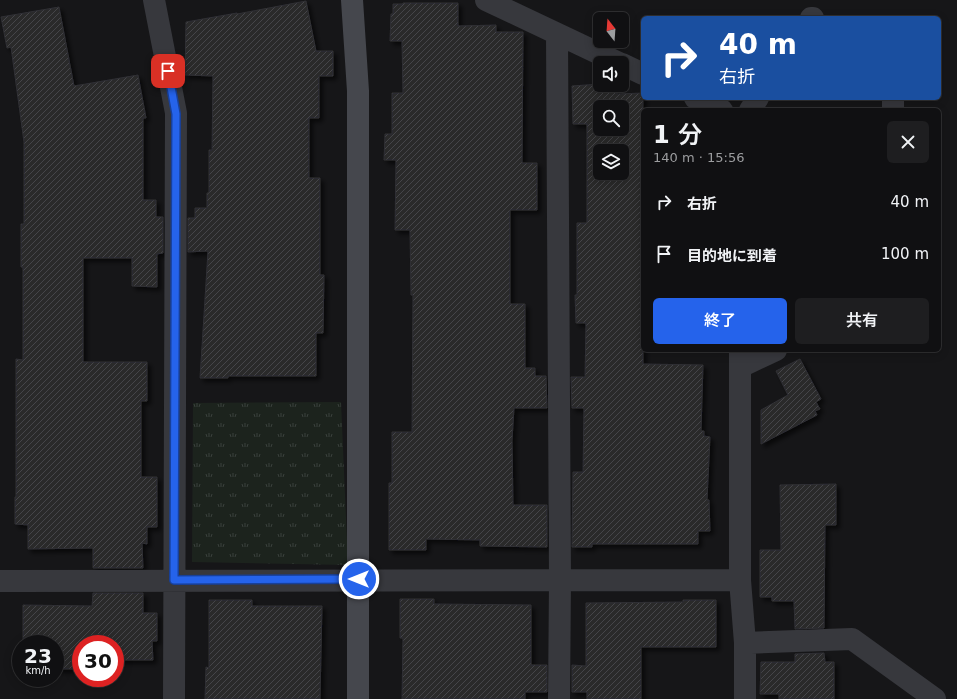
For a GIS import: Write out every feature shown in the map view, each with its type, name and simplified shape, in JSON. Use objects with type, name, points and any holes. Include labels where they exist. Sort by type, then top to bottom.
[{"type":"street","points":[[154,0],[176,114],[174,699]]},
{"type":"street","points":[[352,0],[354,12],[358,91],[358,699]]},
{"type":"street","points":[[486,0],[604,56]]},
{"type":"street","points":[[557,35],[560,580],[559,699]]},
{"type":"street","points":[[629,67],[641,73]]},
{"type":"street","points":[[700,100],[718,108]]},
{"type":"street","points":[[745,699],[746,643],[740,580],[740,358],[767,352]]},
{"type":"street","points":[[0,581],[359,579],[740,580]]},
{"type":"street","points":[[746,643],[852,639],[935,699]]},
{"type":"green space","points":[[341,402],[348,565],[192,562],[193,403]]},
{"type":"building","points":[[306,1],[316,51],[333,51],[333,76],[319,76],[319,118],[309,118],[309,178],[320,178],[320,275],[324,275],[323,333],[316,333],[316,376],[228,376],[228,378],[200,378],[208,251],[188,252],[188,218],[195,218],[195,208],[207,208],[207,193],[209,193],[209,150],[212,150],[213,76],[185,75],[186,22]]},
{"type":"building","points":[[458,3],[458,26],[496,25],[496,32],[523,32],[522,163],[537,163],[537,210],[510,210],[510,304],[525,304],[525,368],[535,368],[535,376],[546,376],[547,408],[514,408],[512,440],[513,505],[547,505],[547,547],[480,546],[480,540],[426,539],[426,550],[389,550],[389,483],[392,483],[392,432],[412,432],[413,295],[411,295],[410,230],[395,230],[396,160],[384,160],[385,134],[392,134],[392,93],[403,93],[402,41],[390,41],[393,4]]},
{"type":"building","points":[[59,7],[74,86],[138,75],[146,118],[143,118],[143,200],[156,200],[156,217],[163,217],[163,253],[157,254],[157,287],[132,286],[132,258],[83,258],[83,362],[147,362],[147,401],[141,401],[141,477],[157,477],[157,527],[147,527],[147,544],[142,543],[143,568],[93,568],[93,548],[28,549],[28,525],[15,524],[16,359],[23,360],[23,267],[21,267],[21,224],[24,224],[24,142],[11,47],[7,48],[1,17]]},
{"type":"building","points":[[593,84],[593,92],[617,92],[617,94],[641,93],[641,100],[643,100],[643,108],[641,108],[641,352],[643,352],[643,364],[703,365],[701,431],[704,431],[704,436],[710,437],[707,500],[709,500],[710,531],[698,531],[698,544],[592,544],[592,547],[572,547],[573,472],[583,472],[584,408],[572,408],[571,377],[585,377],[586,323],[576,323],[575,295],[577,295],[577,223],[587,223],[587,124],[573,124],[572,86]]},
{"type":"building","points":[[800,359],[821,399],[816,402],[820,409],[815,411],[817,415],[761,444],[761,410],[788,395],[776,371]]},
{"type":"building","points":[[836,484],[836,525],[825,525],[824,628],[795,629],[794,601],[772,601],[772,597],[760,597],[760,550],[781,550],[780,485]]},
{"type":"building","points":[[93,593],[143,593],[143,613],[157,613],[157,641],[152,641],[153,660],[124,660],[124,635],[72,635],[72,669],[64,669],[64,635],[23,635],[23,605],[92,606]]},
{"type":"building","points":[[400,599],[434,599],[434,604],[531,605],[531,665],[547,665],[547,692],[525,692],[525,699],[402,699],[403,638],[400,638]]},
{"type":"building","points":[[209,600],[252,600],[252,606],[322,606],[320,699],[205,699],[206,667],[209,668]]},
{"type":"building","points":[[683,600],[716,600],[716,647],[641,647],[641,699],[587,699],[587,692],[572,692],[572,665],[586,666],[586,603],[683,602]]},
{"type":"building","points":[[824,653],[825,662],[834,662],[834,699],[779,699],[779,694],[760,694],[761,662],[795,662],[795,654]]},
{"type":"route","points":[[168,71],[176,114],[174,580],[359,579]]}]
